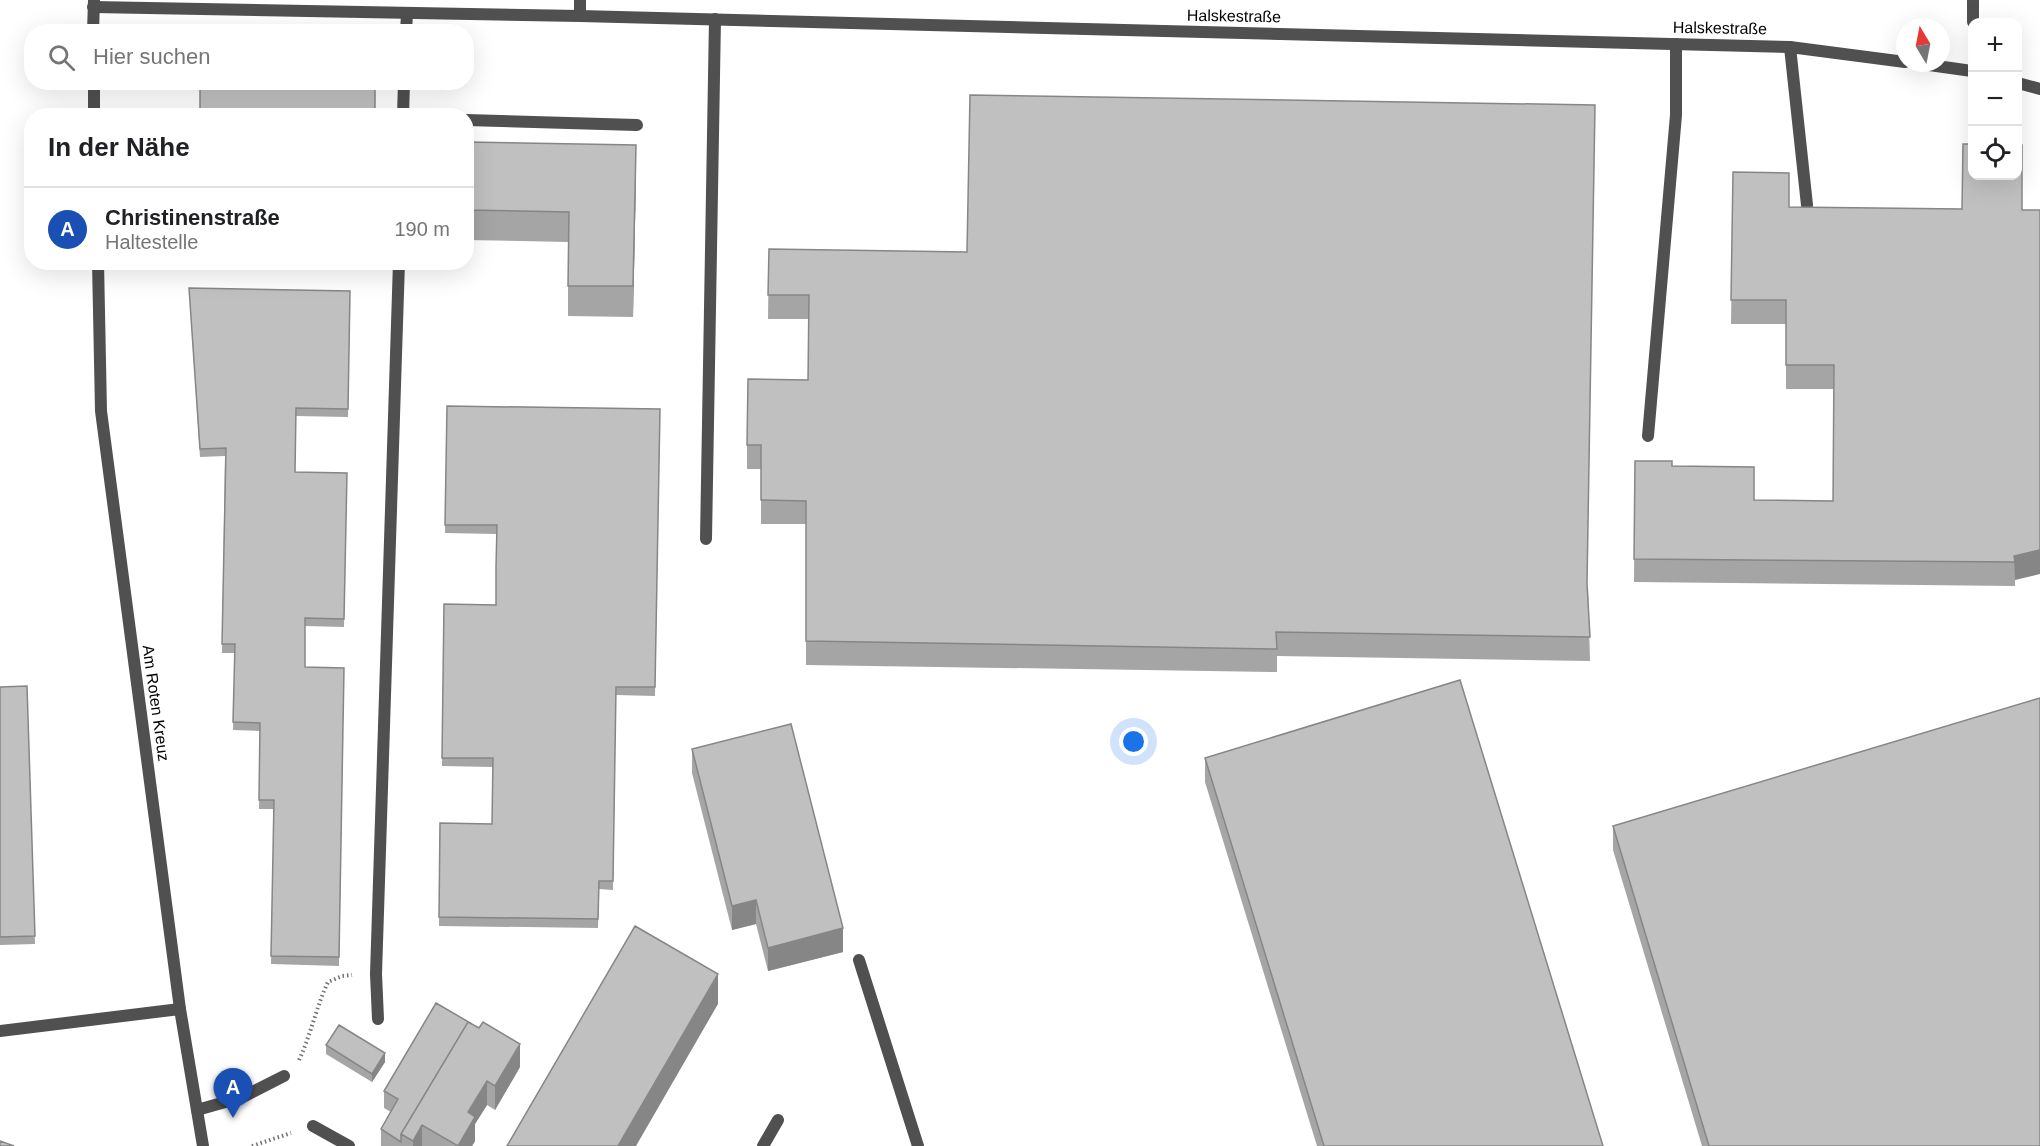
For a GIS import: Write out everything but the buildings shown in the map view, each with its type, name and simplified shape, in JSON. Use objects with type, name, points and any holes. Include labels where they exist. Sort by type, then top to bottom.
[{"type":"street","points":[[580,0],[580,16]]},
{"type":"street","points":[[1973,0],[1973,18]]},
{"type":"street","points":[[93,4],[93,24]]},
{"type":"street","name":"Halskestraße","points":[[93,4],[407,14],[716,19],[1790,47],[1896,61]]},
{"type":"street","points":[[406,24],[407,14]]},
{"type":"street","points":[[706,539],[716,19]]},
{"type":"street","points":[[1648,436],[1676,116],[1676,44]]},
{"type":"street","points":[[1790,47],[1807,205]]},
{"type":"street","points":[[1950,68],[1968,70]]},
{"type":"street","points":[[2022,84],[2040,89]]},
{"type":"street","points":[[94,90],[94,108]]},
{"type":"street","points":[[403,108],[404,90]]},
{"type":"street","points":[[474,120],[637,124]]},
{"type":"street","name":"Am Roten Kreuz","points":[[98,270],[101,411],[180,1009],[203,1146]]},
{"type":"street","points":[[378,1019],[376,974],[399,270]]},
{"type":"street","points":[[859,960],[918,1146]]},
{"type":"street","points":[[0,1031],[180,1009]]},
{"type":"street","points":[[197,1110],[243,1097],[284,1076]]},
{"type":"street","points":[[763,1146],[778,1120]]},
{"type":"street","points":[[313,1126],[349,1146]]},
{"type":"path","points":[[284,1076],[298,1061],[306,1045],[319,999],[328,982],[342,976],[376,974]]},
{"type":"path","points":[[252,1146],[313,1126]]},
{"type":"place","name":"Christinenstraße","points":[[233,1118]]}]
